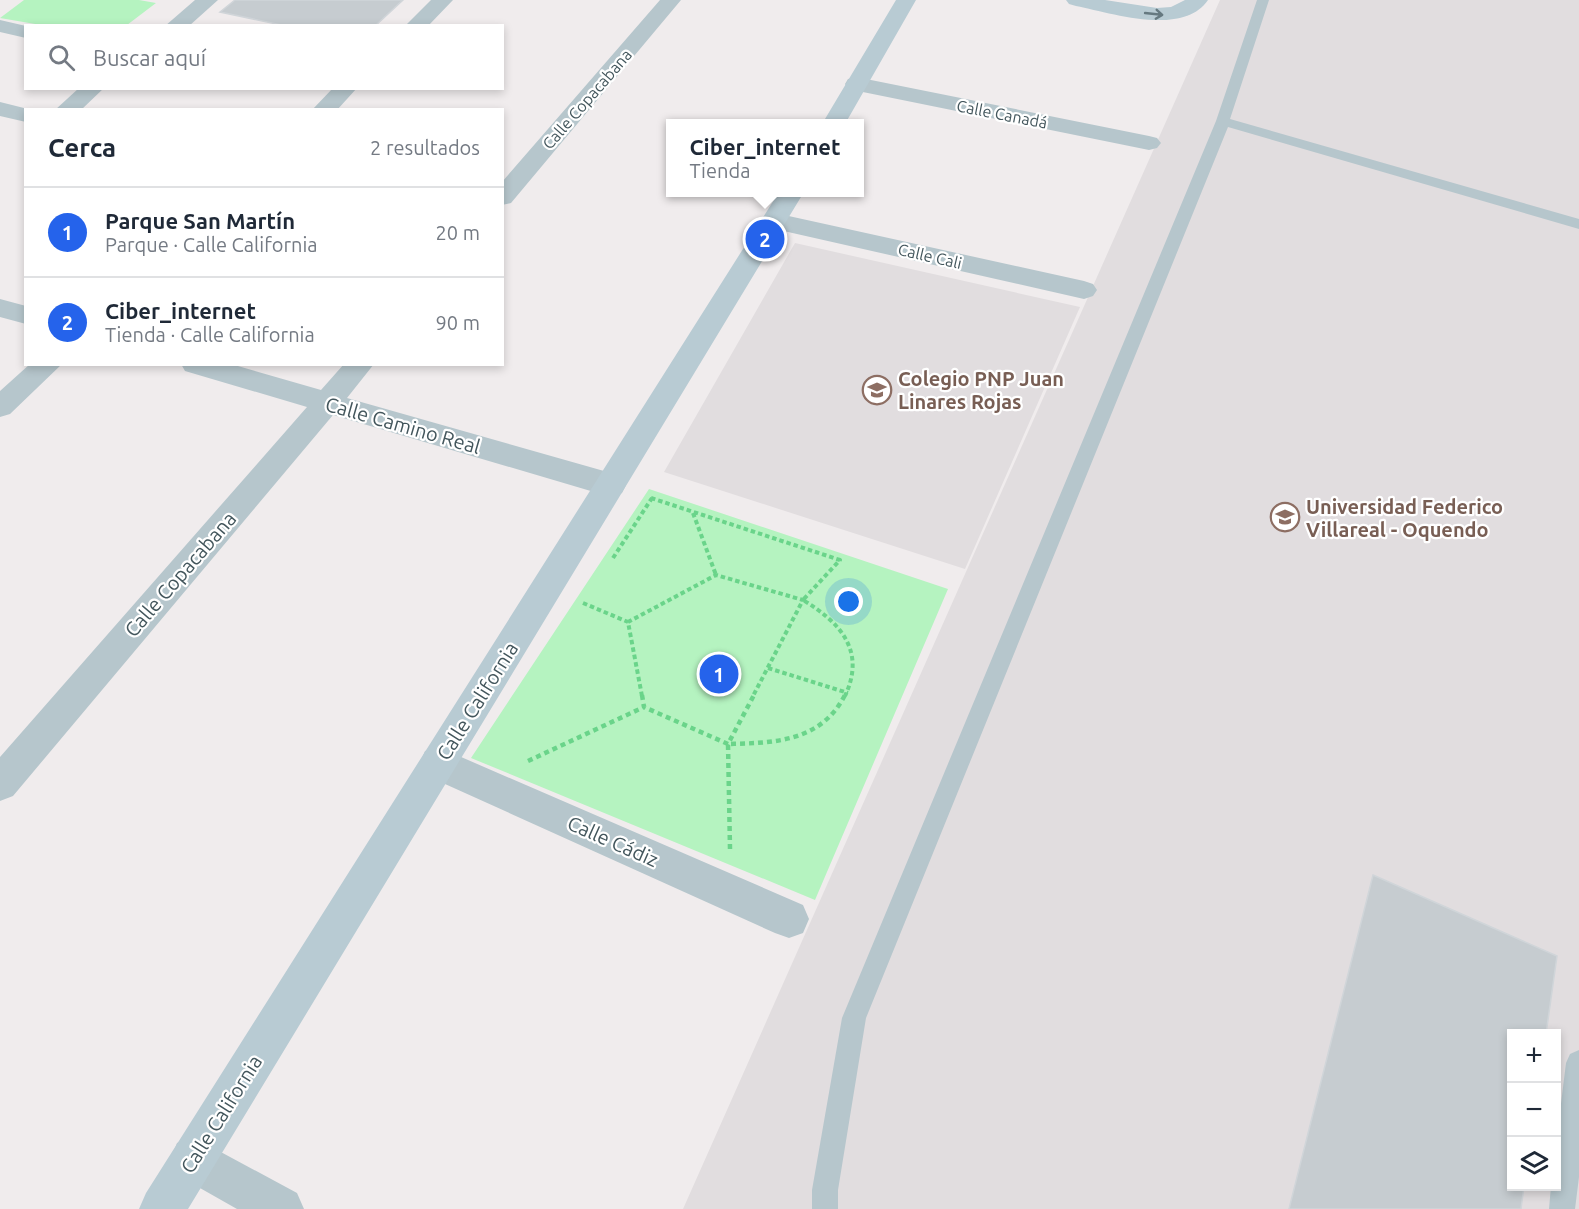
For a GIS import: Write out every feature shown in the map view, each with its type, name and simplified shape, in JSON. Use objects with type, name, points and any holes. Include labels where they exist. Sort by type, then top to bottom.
[{"type":"street","points":[[178,24],[208,0]]},
{"type":"street","points":[[417,24],[443,0]]},
{"type":"street","name":"Calle Copacabana","points":[[504,196],[672,0]]},
{"type":"street","points":[[835,119],[906,0]]},
{"type":"street","points":[[1076,0],[1161,15],[1182,11],[1198,0]]},
{"type":"street","points":[[0,26],[24,32]]},
{"type":"street","name":"Calle Canadá","points":[[856,84],[1149,143]]},
{"type":"street","points":[[68,108],[91,90]]},
{"type":"street","points":[[325,108],[344,90]]},
{"type":"street","points":[[0,109],[24,115]]},
{"type":"street","name":"Calle Cali","points":[[783,207],[1084,290]]},
{"type":"street","name":"Calle California","points":[[162,1209],[783,207]]},
{"type":"street","points":[[0,308],[24,314]]},
{"type":"street","points":[[0,407],[46,366]]},
{"type":"street","name":"Calle Camino Real","points":[[202,366],[326,404],[611,484]]},
{"type":"street","name":"Calle Copacabana","points":[[0,784],[358,366]]},
{"type":"street","name":"Calle Cádiz","points":[[438,763],[789,919]]},
{"type":"street","points":[[193,1159],[281,1209]]},
{"type":"lane","points":[[825,1209],[825,1190],[854,1018],[1223,121],[1263,0]]},
{"type":"lane","points":[[1223,121],[1579,224]]},
{"type":"lane","points":[[1562,1209],[1579,1063]]},
{"type":"path","points":[[608,565],[652,498],[840,561],[803,600],[728,744],[730,859]]},
{"type":"path","points":[[693,512],[716,575]]},
{"type":"path","points":[[525,763],[644,707],[728,744],[774,742],[800,737],[822,724],[839,707],[848,693],[854,664],[849,643],[819,609],[803,600],[716,575],[627,622]]},
{"type":"path","points":[[577,612],[589,593]]},
{"type":"path","points":[[583,603],[627,622]]},
{"type":"path","points":[[627,622],[644,707]]},
{"type":"path","points":[[768,668],[848,693]]},
{"type":"shaded area","name":"Universidad Federico Villareal - Oquendo","points":[[1220,0],[1579,0],[1579,1209],[683,1209]]},
{"type":"shaded area","name":"Colegio PNP Juan Linares Rojas","points":[[795,243],[1080,307],[965,569],[664,472]]},
{"type":"green space","points":[[24,0],[139,0],[156,3],[128,24],[35,24],[0,18]]},
{"type":"green space","points":[[649,489],[948,589],[815,900],[471,758]]},
{"type":"building","points":[[235,0],[403,0],[377,24],[277,24],[220,12]]},
{"type":"building","points":[[1373,875],[1557,956],[1547,1029],[1507,1029],[1507,1191],[1523,1191],[1521,1209],[1289,1209]]},
{"type":"place","name":"Ciber_internet","points":[[765,239]]},
{"type":"place","name":"Colegio PNP Juan Linares Rojas","points":[[877,390]]},
{"type":"place","name":"Universidad Federico Villareal - Oquendo","points":[[1285,517]]},
{"type":"place","name":"Parque San Martín","points":[[719,674]]}]
